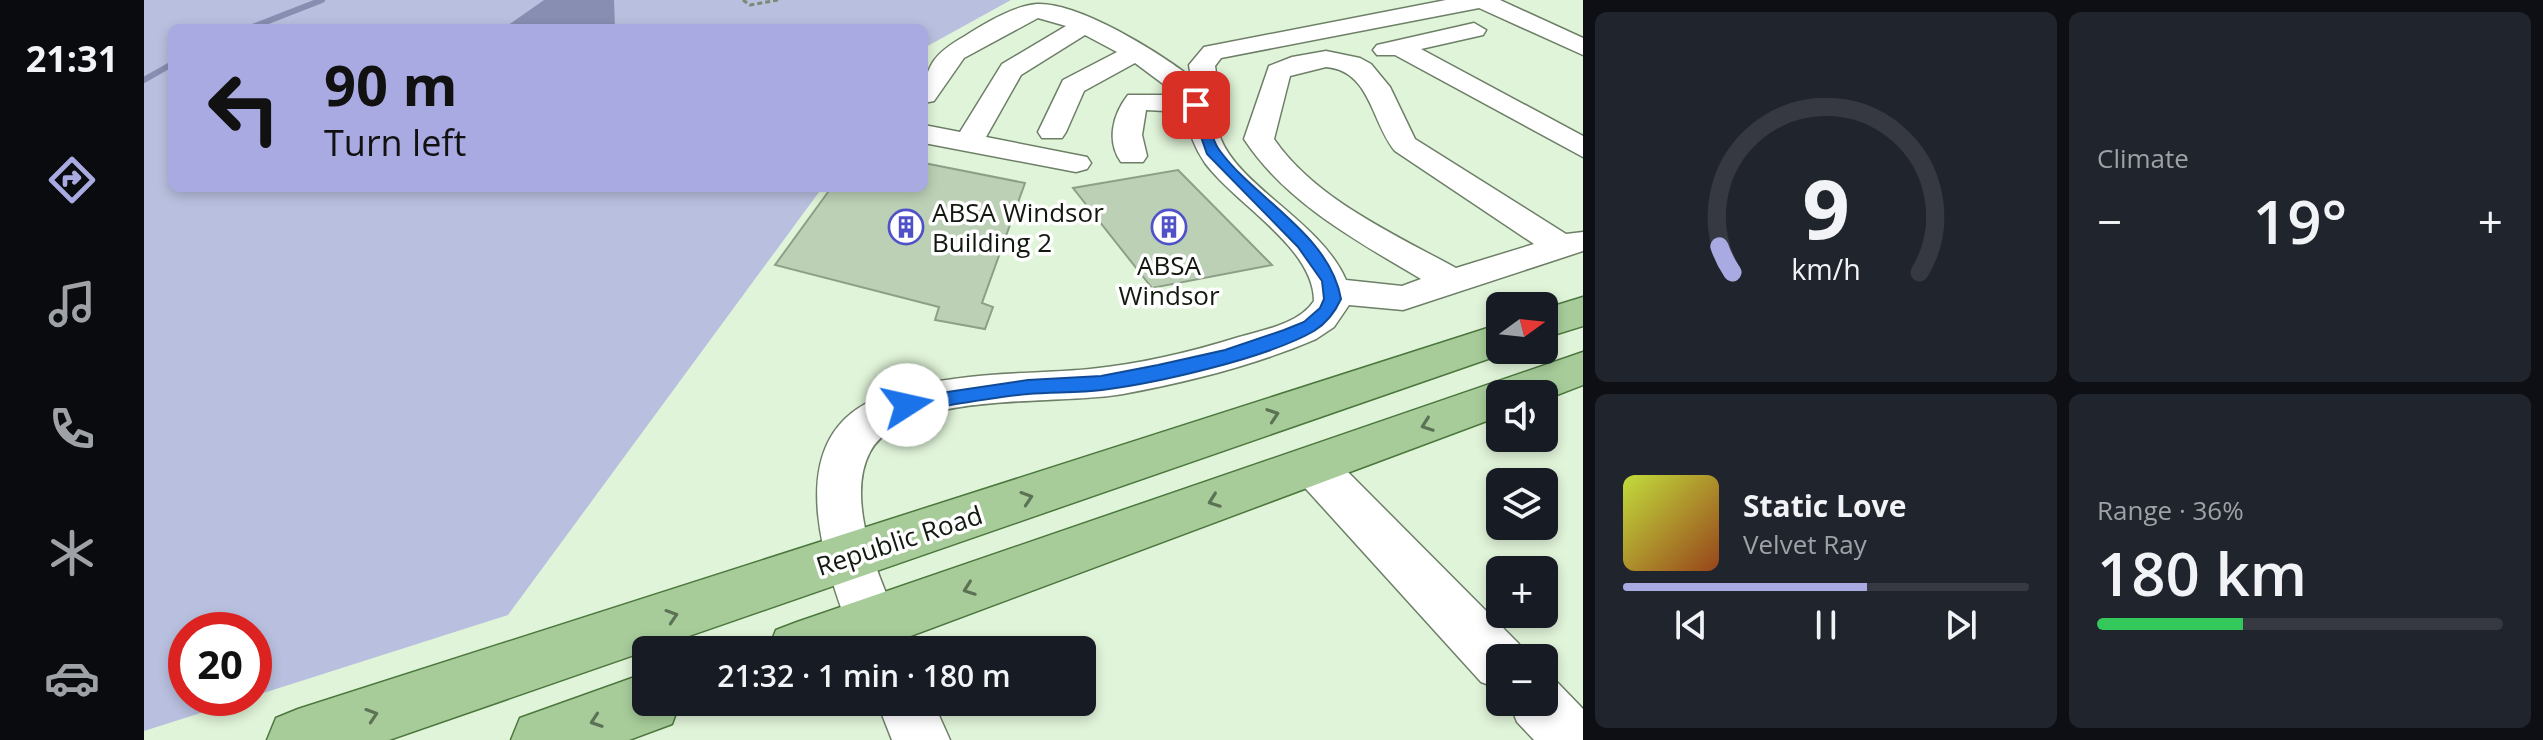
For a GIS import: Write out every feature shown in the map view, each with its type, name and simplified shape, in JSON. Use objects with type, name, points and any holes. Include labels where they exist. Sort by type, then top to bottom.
[{"type":"main road","points":[[1558,319],[1583,311]]},
{"type":"main road","name":"Republic Road","points":[[298,740],[1486,344]]},
{"type":"main road","points":[[1550,380],[1583,368]]},
{"type":"main road","points":[[881,636],[1313,466],[1486,403]]},
{"type":"main road","points":[[542,740],[632,708]]},
{"type":"street","points":[[878,636],[846,558],[841,506],[843,468],[859,433],[884,413],[924,401],[1028,387],[1101,383],[1227,356],[1310,326],[1327,311],[1332,291],[1330,280],[1303,243],[1212,151],[1200,91],[1202,65],[1206,57],[1221,50],[1481,0],[1583,47]]},
{"type":"street","points":[[928,89],[954,53],[1028,14],[1050,11],[1136,52],[1185,86],[1200,91]]},
{"type":"street","points":[[968,142],[1011,70],[1083,26]]},
{"type":"street","points":[[1339,60],[1474,30]]},
{"type":"street","points":[[1398,47],[1583,148]]},
{"type":"street","points":[[1052,132],[1072,86],[1136,52]]},
{"type":"street","points":[[1451,281],[1335,209],[1268,158],[1259,139],[1278,72],[1295,63],[1322,58],[1339,60],[1358,68],[1371,79],[1392,131],[1405,145],[1572,242]]},
{"type":"street","points":[[1132,156],[1127,137],[1130,109],[1138,101],[1200,91]]},
{"type":"street","points":[[928,135],[1076,163]]},
{"type":"street","points":[[1332,291],[1403,298],[1572,242]]},
{"type":"street","points":[[1313,466],[1486,648]]},
{"type":"street","points":[[911,716],[921,740]]},
{"type":"street","points":[[1550,716],[1573,740]]},
{"type":"path","points":[[743,0],[750,5],[778,0]]},
{"type":"shaded area","points":[[144,0],[1011,0],[928,46],[928,24],[168,24],[168,192],[819,192],[508,615],[272,690],[272,612],[168,612],[168,716],[191,716],[144,731]]},
{"type":"shaded area","points":[[544,0],[614,0],[615,24],[510,24]]},
{"type":"building","name":"ABSA Windsor Building 2","points":[[928,164],[1025,183],[982,303],[993,307],[985,329],[935,320],[939,307],[775,265],[828,192],[928,192]]},
{"type":"building","name":"ABSA Windsor","points":[[1178,170],[1272,265],[1152,288],[1073,188]]},
{"type":"waterway","points":[[260,24],[322,0]]},
{"type":"waterway","points":[[144,80],[168,66]]},
{"type":"place","name":"ABSA Windsor Building 2","points":[[906,227]]},
{"type":"place","name":"ABSA Windsor","points":[[1169,227]]},
{"type":"route","points":[[907,405],[1028,387],[1101,383],[1158,372],[1227,356],[1290,335],[1310,326],[1327,311],[1333,299],[1330,280],[1303,243],[1212,151],[1196,105]]}]
